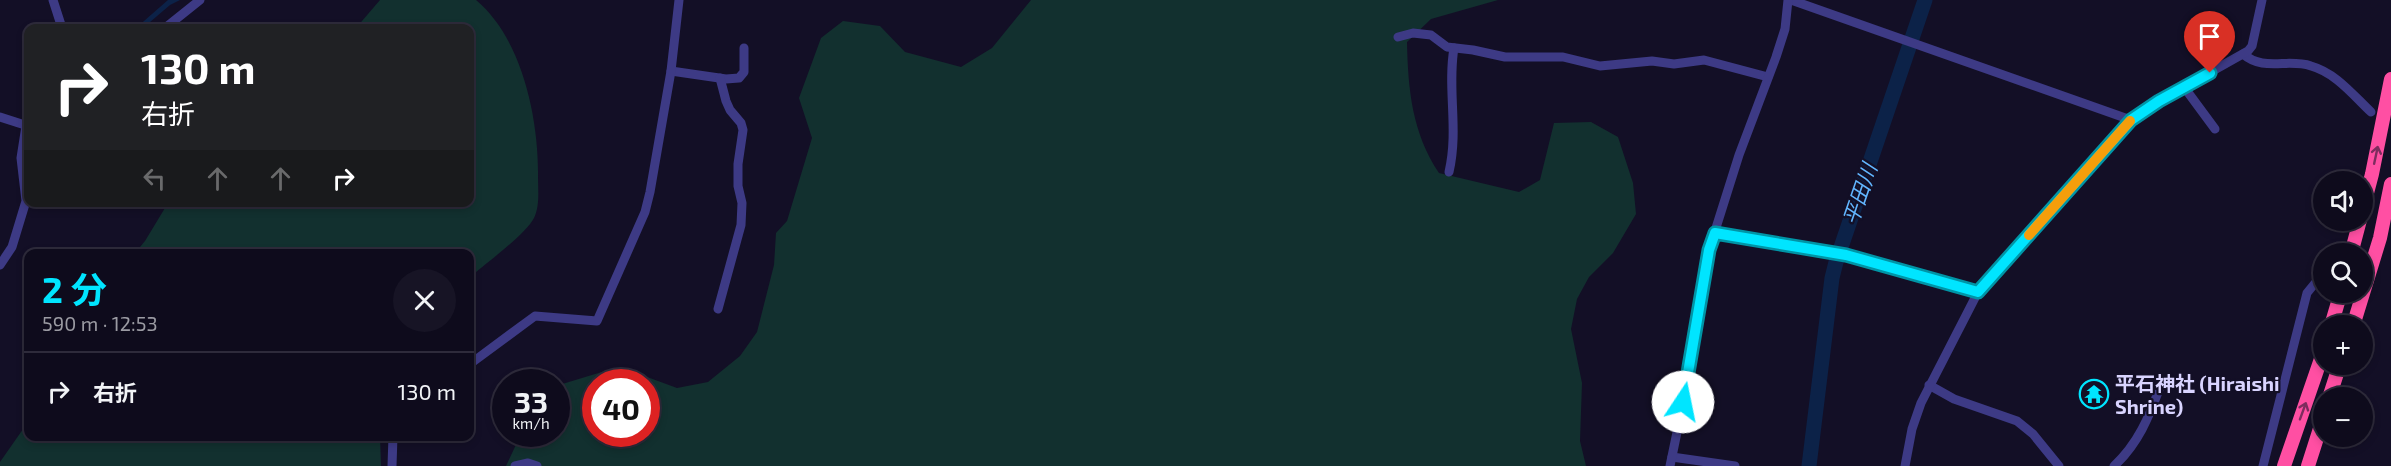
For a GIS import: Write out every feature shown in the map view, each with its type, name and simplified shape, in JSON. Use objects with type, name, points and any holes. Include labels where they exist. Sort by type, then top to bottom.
[{"type":"highway","points":[[2373,171],[2391,79]]},
{"type":"highway","points":[[2356,315],[2380,238],[2391,184]]},
{"type":"highway","points":[[2284,466],[2315,375]]},
{"type":"highway","points":[[2308,466],[2314,447]]},
{"type":"street","points":[[53,0],[61,24]]},
{"type":"street","points":[[170,24],[200,0]]},
{"type":"street","points":[[474,361],[535,316],[597,321],[645,212],[671,71],[680,0]]},
{"type":"street","points":[[1735,466],[1671,462],[1709,250],[1739,155],[1785,29],[1790,0],[2131,120]]},
{"type":"street","points":[[1905,466],[1912,429],[1929,385],[1978,292],[2131,120],[2243,54],[2252,46],[2262,0]]},
{"type":"street","points":[[1398,37],[1413,33],[1431,34],[1447,48],[1505,57],[1563,57],[1600,66],[1652,61],[1674,64],[1704,60],[1768,77]]},
{"type":"street","points":[[671,71],[736,78],[743,74],[744,48]]},
{"type":"street","points":[[1449,172],[1454,148],[1451,64],[1454,48]]},
{"type":"street","points":[[2243,54],[2261,65],[2296,62],[2313,66],[2331,75],[2372,112]]},
{"type":"street","points":[[718,309],[741,225],[742,202],[738,186],[738,164],[743,130],[741,123],[726,101],[720,78]]},
{"type":"street","points":[[2184,87],[2214,129]]},
{"type":"street","points":[[0,117],[24,125]]},
{"type":"street","points":[[24,142],[21,158],[24,184]]},
{"type":"street","points":[[0,265],[12,246],[24,207]]},
{"type":"street","points":[[1715,233],[1845,255],[1978,292]]},
{"type":"street","points":[[2263,466],[2307,293],[2313,286]]},
{"type":"street","points":[[1929,385],[1953,399],[2017,421],[2033,434],[2060,466]]},
{"type":"street","points":[[2115,466],[2140,435],[2160,387]]},
{"type":"street","points":[[392,466],[393,441]]},
{"type":"street","points":[[515,466],[528,463],[537,466]]},
{"type":"green space","points":[[380,0],[476,0],[492,16],[516,57],[531,106],[538,154],[538,193],[537,208],[530,225],[474,274],[474,249],[138,249],[166,207],[474,207],[474,24],[359,24]]},
{"type":"green space","points":[[1031,0],[1498,0],[1431,19],[1407,42],[1413,110],[1423,142],[1439,173],[1519,192],[1540,180],[1554,123],[1591,122],[1618,137],[1633,183],[1636,214],[1613,253],[1589,277],[1577,299],[1571,329],[1582,383],[1580,441],[1586,466],[506,466],[515,447],[570,447],[570,382],[582,378],[582,447],[660,447],[660,382],[677,388],[708,382],[740,356],[757,332],[774,265],[776,233],[787,221],[812,138],[799,98],[821,38],[843,21],[880,26],[905,52],[961,67],[992,48]]},
{"type":"green space","points":[[24,428],[24,441],[380,441],[381,466],[0,466],[0,462]]},
{"type":"water","points":[[168,0],[180,0],[170,5],[148,24],[141,24]]},
{"type":"waterway","name":"平田川","points":[[1809,466],[1832,278],[1925,0]]},
{"type":"slow traffic","points":[[2029,235],[2130,121]]},
{"type":"place","name":"平石神社 (Hiraishi Shrine)","points":[[2094,394]]},
{"type":"route","points":[[1683,402],[1709,250],[1715,233],[1846,255],[1978,292],[2131,120],[2159,101],[2210,73]]}]
